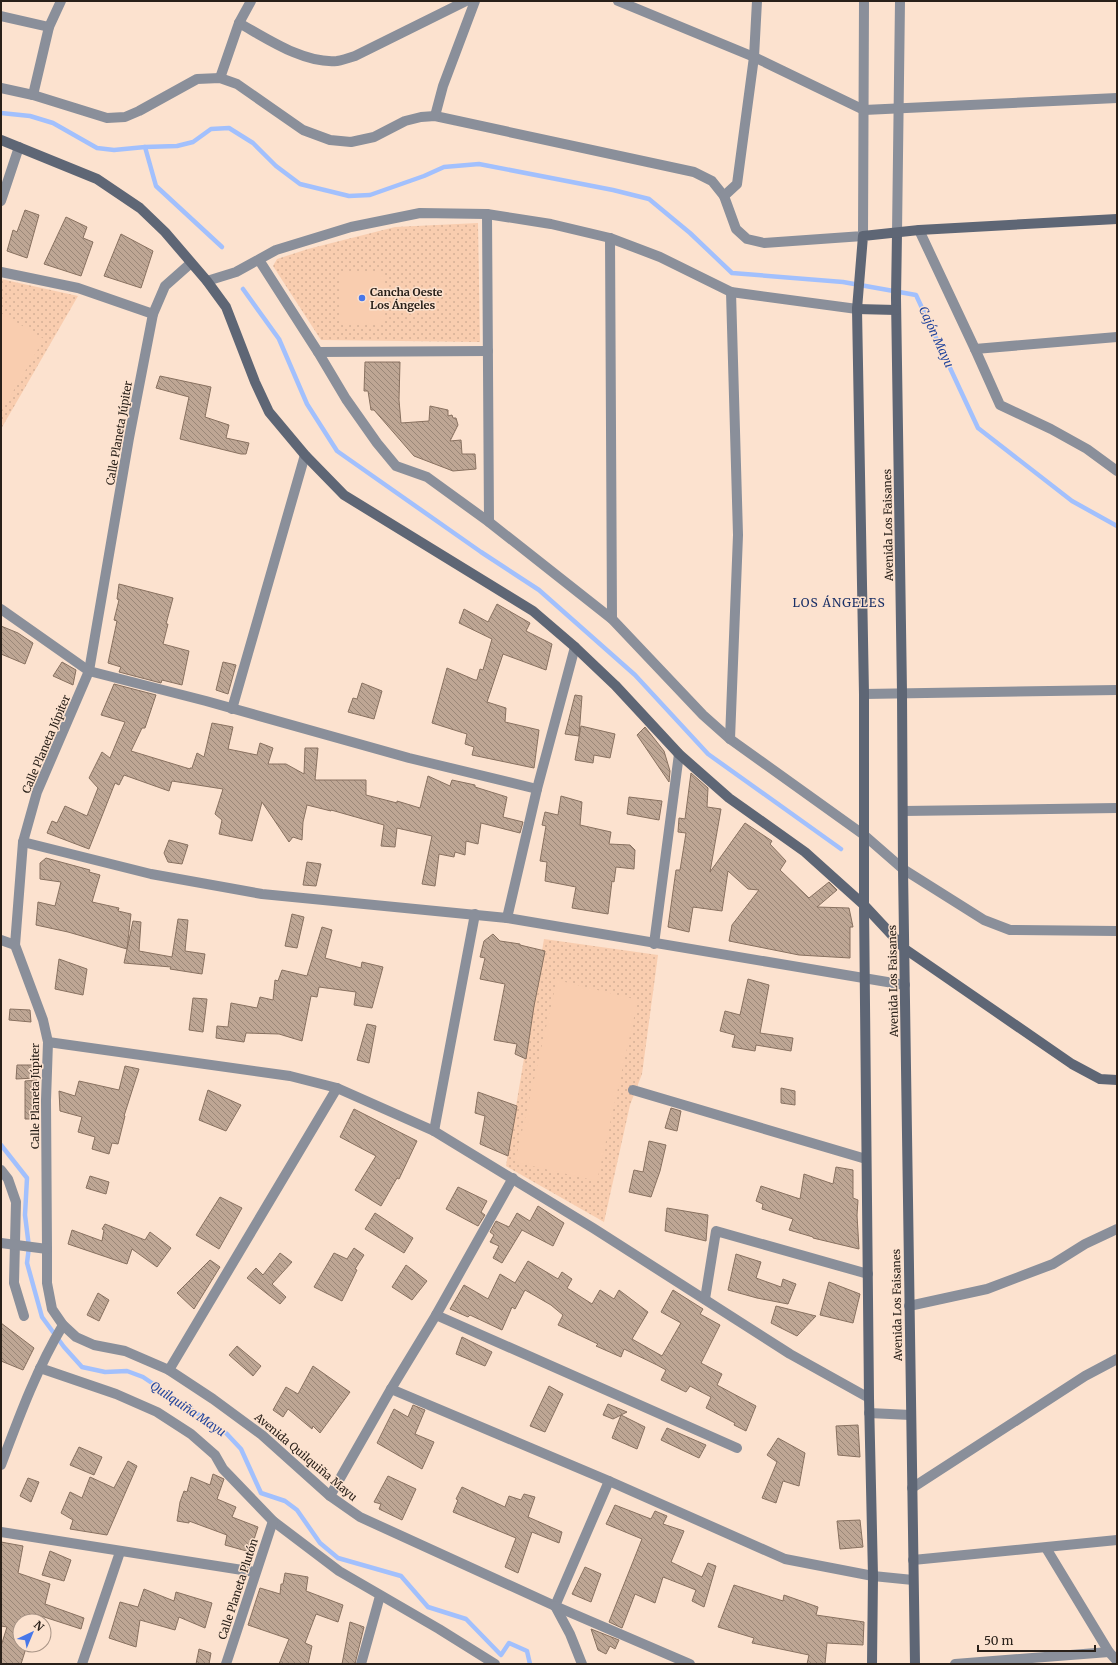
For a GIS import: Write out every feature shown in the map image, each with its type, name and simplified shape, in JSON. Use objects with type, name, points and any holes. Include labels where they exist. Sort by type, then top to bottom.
[{"type":"street","points":[[32,95],[49,27],[62,1]]},
{"type":"street","points":[[220,78],[239,22],[251,1]]},
{"type":"street","points":[[239,22],[274,43],[311,58],[336,61],[355,56],[466,1]]},
{"type":"street","points":[[435,116],[443,86],[475,1]]},
{"type":"street","points":[[618,1],[754,57],[864,110],[1117,98]]},
{"type":"street","points":[[724,196],[737,184],[754,57],[757,1]]},
{"type":"street","points":[[864,1],[863,236],[857,309],[864,694],[866,1159],[869,1413],[873,1576],[872,1664]]},
{"type":"street","points":[[897,233],[900,1]]},
{"type":"street","points":[[1,16],[49,27]]},
{"type":"street","points":[[1,88],[32,95],[107,118],[125,116],[139,111],[197,79],[220,78],[237,84],[303,130],[330,140],[351,142],[374,137],[405,121],[421,117],[435,116],[694,172],[712,181],[724,196],[736,229],[747,239],[764,243],[863,236],[919,230],[1117,219]]},
{"type":"street","points":[[1,140],[97,179],[140,208],[165,232],[207,281],[226,307],[255,382],[269,412],[305,455],[344,495],[533,611],[575,647],[615,685],[679,754],[729,798],[805,852],[864,905],[904,949],[1072,1064],[1100,1079],[1117,1080]]},
{"type":"street","points":[[1,201],[19,147]]},
{"type":"street","points":[[207,281],[236,272],[276,250],[351,227],[420,213],[487,214],[551,224],[610,238],[660,257],[731,292],[857,309],[896,310]]},
{"type":"street","points":[[487,214],[489,522]]},
{"type":"street","points":[[919,230],[1000,405],[1057,432],[1087,449],[1117,472]]},
{"type":"street","name":"Avenida Los Faisanes","points":[[897,233],[896,310],[902,692],[904,949],[915,1664]]},
{"type":"street","points":[[610,238],[612,619]]},
{"type":"street","points":[[259,260],[318,352],[346,399],[377,443],[396,466],[427,476],[489,522],[612,619],[703,715],[730,739],[864,835],[903,869],[984,920],[1010,930],[1117,931]]},
{"type":"street","name":"Calle Planeta Júpiter","points":[[47,1249],[46,1100],[48,1042],[43,1020],[15,945],[23,842],[37,792],[89,671],[129,438],[153,314],[165,286],[191,262]]},
{"type":"street","points":[[1,272],[78,288],[153,314]]},
{"type":"street","points":[[730,739],[738,535],[731,292]]},
{"type":"street","points":[[975,349],[1117,337]]},
{"type":"street","points":[[318,352],[488,351]]},
{"type":"street","points":[[232,709],[305,455]]},
{"type":"street","points":[[1,609],[89,671],[409,758],[537,789]]},
{"type":"street","points":[[507,918],[537,789],[575,647]]},
{"type":"street","points":[[864,694],[902,692],[1117,690]]},
{"type":"street","points":[[654,944],[679,754]]},
{"type":"street","points":[[903,811],[1117,808]]},
{"type":"street","points":[[23,842],[151,874],[262,894],[507,918],[654,944],[905,985]]},
{"type":"street","points":[[434,1131],[475,914]]},
{"type":"street","points":[[1,940],[15,945]]},
{"type":"street","points":[[48,1042],[136,1053],[290,1076],[337,1088],[434,1131],[513,1178],[790,1354],[869,1398]]},
{"type":"street","points":[[169,1370],[337,1088]]},
{"type":"street","points":[[633,1090],[866,1159]]},
{"type":"street","points":[[1,1170],[8,1178],[16,1202],[14,1283],[24,1316]]},
{"type":"street","points":[[330,1496],[391,1389],[436,1315],[513,1178]]},
{"type":"street","points":[[909,1306],[987,1289],[1053,1264],[1085,1244],[1117,1229]]},
{"type":"street","points":[[705,1299],[716,1231],[868,1274]]},
{"type":"street","points":[[1,1244],[47,1249]]},
{"type":"street","name":"Avenida Quilquiña Mayu","points":[[47,1249],[48,1283],[52,1309],[63,1325],[76,1337],[94,1345],[125,1351],[169,1370],[262,1435],[330,1496],[360,1517],[555,1606],[690,1664]]},
{"type":"street","points":[[436,1315],[737,1448]]},
{"type":"street","points":[[1,1465],[40,1368],[63,1325]]},
{"type":"street","points":[[912,1488],[1085,1376],[1117,1359]]},
{"type":"street","points":[[40,1368],[116,1394],[157,1412],[191,1434],[215,1455],[223,1469],[273,1521],[339,1572],[440,1629],[495,1664]]},
{"type":"street","points":[[391,1389],[609,1481],[785,1559],[873,1576],[913,1580]]},
{"type":"street","points":[[869,1413],[911,1415]]},
{"type":"street","points":[[582,1664],[570,1634],[555,1606],[609,1481]]},
{"type":"street","name":"Calle Planeta Plutón","points":[[226,1664],[273,1521]]},
{"type":"street","points":[[1,1532],[120,1552],[255,1572]]},
{"type":"street","points":[[913,1560],[1117,1540]]},
{"type":"street","points":[[1046,1548],[1109,1652],[1117,1661]]},
{"type":"street","points":[[82,1664],[120,1552]]},
{"type":"street","points":[[362,1664],[380,1596]]},
{"type":"street","points":[[955,1664],[1109,1652]]},
{"type":"shaded area","points":[[478,223],[480,342],[321,340],[273,266],[277,259],[308,249],[395,227]]},
{"type":"shaded area","name":"Cancha Oeste Los Ángeles","points":[[340,271],[384,272],[384,324],[340,324]]},
{"type":"shaded area","points":[[1,279],[78,296],[1,429]]},
{"type":"shaded area","points":[[1,313],[44,339],[1,412]]},
{"type":"shaded area","points":[[544,939],[658,955],[642,1074],[630,1105],[604,1222],[506,1166]]},
{"type":"shaded area","points":[[557,980],[638,1000],[597,1181],[515,1162]]},
{"type":"building","points":[[25,210],[39,215],[27,258],[7,251],[13,230],[17,232]]},
{"type":"building","points":[[66,217],[87,227],[83,238],[93,242],[81,276],[44,264]]},
{"type":"building","points":[[121,234],[153,251],[141,288],[104,276]]},
{"type":"building","points":[[365,362],[400,362],[399,400],[401,423],[429,421],[430,406],[448,410],[448,416],[452,415],[453,418],[456,418],[458,425],[450,441],[461,440],[462,454],[475,454],[476,469],[453,471],[414,456],[374,410],[371,410],[368,391],[364,391]]},
{"type":"building","points":[[160,376],[211,387],[205,417],[229,425],[226,438],[249,443],[246,454],[180,439],[189,397],[156,388]]},
{"type":"building","points":[[119,584],[173,598],[166,624],[168,624],[163,644],[189,651],[182,685],[162,680],[161,683],[119,672],[121,667],[108,663],[117,621],[114,620],[119,600],[117,599]]},
{"type":"building","points":[[497,604],[530,623],[526,631],[552,644],[546,670],[503,654],[487,702],[506,708],[505,722],[539,730],[534,768],[472,755],[474,747],[465,744],[467,734],[432,723],[447,668],[477,680],[480,669],[483,670],[492,639],[459,623],[464,609],[488,622]]},
{"type":"building","points":[[1,626],[18,633],[33,643],[25,664],[1,654]]},
{"type":"building","points":[[62,662],[76,670],[73,685],[53,676]]},
{"type":"building","points":[[223,662],[236,665],[228,694],[216,690]]},
{"type":"building","points":[[362,683],[382,691],[374,719],[348,712],[353,698],[357,699]]},
{"type":"building","points":[[114,684],[156,695],[145,728],[142,728],[131,751],[190,769],[192,768],[197,753],[204,757],[212,723],[233,727],[228,749],[257,755],[260,743],[273,748],[268,764],[286,764],[304,774],[305,748],[318,748],[315,780],[366,780],[366,795],[397,803],[397,801],[420,808],[428,776],[450,786],[452,780],[475,785],[475,787],[507,797],[503,817],[523,822],[520,833],[481,823],[478,844],[466,841],[465,855],[455,852],[454,857],[439,854],[435,886],[422,884],[432,836],[397,828],[395,847],[381,846],[384,825],[307,805],[303,822],[302,840],[293,837],[289,842],[262,802],[252,841],[219,834],[222,820],[215,814],[223,789],[172,781],[169,791],[124,775],[119,785],[115,783],[89,849],[47,833],[52,821],[57,823],[65,806],[87,816],[98,788],[89,778],[102,752],[110,758],[125,722],[101,715]]},
{"type":"building","points":[[575,695],[582,696],[579,736],[565,734]]},
{"type":"building","points":[[581,726],[615,734],[610,758],[594,755],[593,763],[575,760]]},
{"type":"building","points":[[645,727],[664,751],[670,771],[669,782],[637,735]]},
{"type":"building","points":[[691,773],[708,788],[707,807],[721,809],[710,872],[745,823],[772,841],[770,844],[786,861],[780,870],[809,898],[829,882],[837,890],[817,907],[849,908],[853,927],[850,927],[850,958],[799,955],[729,941],[732,925],[759,890],[748,889],[728,871],[722,911],[693,907],[689,932],[668,927],[676,870],[680,870],[686,833],[678,832],[679,818],[685,819]]},
{"type":"building","points":[[561,796],[582,802],[580,825],[611,832],[609,844],[630,845],[635,850],[634,869],[616,867],[614,882],[612,881],[608,914],[572,908],[576,887],[545,881],[547,862],[540,861],[546,826],[542,825],[545,812],[558,815]]},
{"type":"building","points":[[629,797],[662,801],[659,820],[627,814]]},
{"type":"building","points":[[169,840],[188,845],[182,864],[168,862],[164,853]]},
{"type":"building","points":[[46,858],[90,870],[89,872],[100,875],[92,902],[119,908],[118,911],[131,914],[127,949],[68,932],[36,925],[38,902],[55,906],[61,882],[40,879],[40,863]]},
{"type":"building","points":[[307,862],[321,864],[316,886],[303,885]]},
{"type":"building","points":[[292,914],[304,917],[297,948],[285,946]]},
{"type":"building","points":[[178,919],[188,920],[185,951],[205,954],[202,974],[170,969],[171,967],[124,963],[133,921],[141,922],[139,951],[172,957]]},
{"type":"building","points":[[322,927],[332,930],[325,958],[361,968],[362,962],[383,967],[372,1008],[354,1005],[356,992],[319,987],[317,997],[311,996],[302,1041],[279,1034],[246,1033],[244,1042],[216,1038],[217,1026],[228,1027],[231,1003],[257,1008],[260,997],[273,1000],[275,980],[278,981],[282,970],[307,976]]},
{"type":"building","points":[[493,934],[500,941],[520,944],[545,951],[534,1006],[526,1059],[515,1054],[517,1044],[494,1040],[505,984],[480,979],[485,958],[480,957],[484,941]]},
{"type":"building","points":[[59,959],[87,969],[83,995],[55,989]]},
{"type":"building","points":[[748,979],[769,985],[760,1033],[793,1038],[791,1051],[756,1045],[755,1051],[732,1047],[735,1035],[720,1031],[725,1011],[740,1015]]},
{"type":"building","points":[[193,998],[207,999],[203,1032],[189,1030]]},
{"type":"building","points":[[10,1009],[30,1010],[31,1022],[9,1020]]},
{"type":"building","points":[[367,1024],[376,1026],[369,1063],[357,1060]]},
{"type":"building","points":[[17,1065],[36,1065],[35,1078],[16,1079]]},
{"type":"building","points":[[125,1066],[139,1069],[124,1116],[118,1144],[112,1143],[109,1154],[92,1149],[95,1137],[78,1132],[82,1117],[60,1111],[59,1091],[75,1096],[79,1081],[119,1090]]},
{"type":"building","points":[[37,1080],[36,1119],[25,1119],[25,1081]]},
{"type":"building","points":[[781,1088],[795,1091],[795,1105],[781,1103]]},
{"type":"building","points":[[208,1090],[241,1105],[226,1131],[199,1120]]},
{"type":"building","points":[[478,1092],[517,1106],[508,1156],[480,1144],[485,1116],[475,1113]]},
{"type":"building","points":[[671,1108],[681,1111],[677,1131],[665,1128]]},
{"type":"building","points":[[354,1109],[417,1141],[399,1179],[397,1178],[381,1206],[355,1190],[376,1156],[340,1137]]},
{"type":"building","points":[[649,1141],[666,1145],[660,1171],[651,1197],[629,1192],[634,1170],[643,1172]]},
{"type":"building","points":[[836,1167],[853,1170],[853,1198],[858,1200],[857,1215],[859,1249],[813,1238],[789,1230],[793,1219],[762,1209],[763,1204],[756,1201],[761,1186],[800,1199],[804,1174],[833,1184]]},
{"type":"building","points":[[90,1176],[109,1182],[106,1194],[86,1188]]},
{"type":"building","points":[[458,1187],[487,1201],[481,1212],[485,1215],[478,1226],[446,1209]]},
{"type":"building","points":[[220,1197],[242,1208],[219,1249],[196,1235]]},
{"type":"building","points":[[538,1206],[564,1223],[553,1246],[522,1230],[502,1263],[493,1258],[499,1246],[490,1242],[494,1235],[490,1232],[496,1221],[509,1227],[517,1213],[530,1221]]},
{"type":"building","points":[[667,1208],[708,1215],[706,1241],[665,1231]]},
{"type":"building","points":[[375,1213],[413,1238],[404,1253],[365,1229]]},
{"type":"building","points":[[105,1224],[145,1240],[150,1232],[171,1248],[157,1267],[132,1249],[127,1264],[68,1244],[72,1230],[102,1241],[104,1230],[102,1229]]},
{"type":"building","points":[[354,1248],[364,1255],[355,1269],[357,1270],[342,1301],[314,1287],[334,1253],[347,1259]]},
{"type":"building","points":[[280,1253],[292,1262],[272,1284],[286,1297],[280,1304],[247,1278],[256,1268],[263,1275]]},
{"type":"building","points":[[736,1254],[761,1262],[756,1278],[781,1287],[783,1279],[796,1284],[788,1304],[757,1298],[728,1290]]},
{"type":"building","points":[[210,1260],[220,1267],[194,1309],[177,1293]]},
{"type":"building","points":[[528,1261],[558,1279],[562,1272],[572,1279],[567,1288],[592,1304],[600,1290],[614,1299],[619,1290],[648,1312],[632,1339],[662,1356],[681,1323],[661,1312],[673,1290],[703,1309],[700,1314],[720,1325],[701,1363],[722,1374],[717,1385],[756,1406],[746,1431],[734,1425],[735,1423],[706,1408],[711,1397],[690,1386],[686,1392],[661,1380],[666,1370],[624,1349],[621,1357],[596,1346],[598,1344],[558,1325],[563,1315],[551,1305],[525,1290],[515,1309],[512,1307],[502,1330],[470,1315],[468,1317],[450,1309],[464,1285],[488,1299],[500,1274],[515,1283]]},
{"type":"building","points":[[406,1265],[427,1281],[412,1300],[392,1287]]},
{"type":"building","points":[[829,1282],[860,1294],[853,1323],[820,1315]]},
{"type":"building","points":[[98,1293],[109,1300],[99,1321],[87,1315]]},
{"type":"building","points":[[776,1306],[816,1316],[797,1336],[771,1323]]},
{"type":"building","points":[[1,1323],[34,1348],[23,1370],[1,1361]]},
{"type":"building","points":[[462,1337],[492,1352],[485,1366],[456,1354]]},
{"type":"building","points":[[237,1346],[261,1366],[253,1376],[229,1355]]},
{"type":"building","points":[[313,1366],[350,1392],[320,1433],[313,1426],[312,1429],[288,1409],[283,1417],[273,1410],[286,1387],[298,1394]]},
{"type":"building","points":[[549,1386],[563,1394],[545,1432],[530,1426]]},
{"type":"building","points":[[608,1404],[627,1412],[613,1419],[603,1415]]},
{"type":"building","points":[[413,1405],[425,1410],[415,1434],[434,1442],[422,1469],[377,1443],[394,1409],[408,1417]]},
{"type":"building","points":[[621,1415],[645,1427],[637,1449],[612,1438]]},
{"type":"building","points":[[858,1425],[860,1457],[838,1455],[836,1426]]},
{"type":"building","points":[[667,1428],[706,1445],[699,1458],[661,1440]]},
{"type":"building","points":[[778,1438],[805,1453],[799,1486],[783,1481],[776,1503],[762,1498],[777,1462],[767,1455]]},
{"type":"building","points":[[79,1447],[102,1457],[94,1475],[70,1465]]},
{"type":"building","points":[[128,1461],[137,1466],[107,1535],[70,1529],[73,1520],[61,1513],[70,1492],[82,1498],[90,1477],[114,1488]]},
{"type":"building","points":[[213,1474],[224,1479],[217,1499],[236,1507],[232,1517],[258,1527],[250,1552],[225,1545],[227,1535],[189,1521],[189,1523],[177,1521],[180,1502],[184,1491],[187,1492],[191,1477],[210,1485]]},
{"type":"building","points":[[388,1476],[416,1489],[402,1520],[379,1509],[381,1504],[374,1502]]},
{"type":"building","points":[[28,1478],[39,1482],[31,1502],[20,1496]]},
{"type":"building","points":[[462,1487],[505,1507],[509,1496],[521,1500],[524,1494],[535,1497],[528,1517],[562,1532],[559,1543],[532,1532],[518,1573],[505,1567],[516,1538],[453,1512],[458,1500],[456,1499]]},
{"type":"building","points":[[615,1505],[651,1519],[655,1511],[667,1516],[663,1524],[684,1531],[671,1562],[702,1577],[708,1563],[716,1566],[704,1607],[692,1601],[696,1590],[663,1577],[655,1603],[635,1594],[622,1628],[609,1622],[642,1539],[606,1524]]},
{"type":"building","points":[[860,1520],[863,1547],[840,1549],[837,1521]]},
{"type":"building","points":[[1,1542],[23,1546],[18,1573],[50,1584],[45,1604],[84,1618],[81,1629],[52,1620],[52,1613],[12,1613],[12,1653],[24,1653],[21,1664],[1,1664],[1,1646],[7,1627],[1,1626]]},
{"type":"building","points":[[50,1551],[71,1560],[64,1581],[42,1575]]},
{"type":"building","points":[[585,1567],[601,1574],[591,1602],[572,1594]]},
{"type":"building","points":[[285,1573],[308,1577],[306,1591],[343,1605],[338,1622],[316,1614],[305,1643],[312,1646],[308,1664],[279,1664],[289,1639],[248,1625],[260,1588],[280,1594],[281,1584],[283,1584]]},
{"type":"building","points":[[734,1585],[783,1601],[784,1595],[818,1607],[816,1615],[864,1622],[863,1645],[827,1643],[825,1664],[807,1664],[809,1655],[752,1643],[754,1638],[718,1627]]},
{"type":"building","points":[[144,1589],[174,1601],[176,1592],[212,1603],[205,1628],[179,1617],[175,1630],[140,1620],[136,1647],[109,1638],[120,1602],[138,1607]]},
{"type":"building","points":[[350,1622],[364,1627],[355,1664],[342,1664]]},
{"type":"building","points":[[591,1629],[619,1640],[615,1649],[610,1646],[606,1654],[598,1650]]},
{"type":"building","points":[[199,1649],[211,1653],[209,1664],[196,1664]]},
{"type":"waterway","name":"Cajón Mayu","points":[[1,113],[30,116],[53,123],[97,148],[114,150],[177,146],[193,142],[211,129],[229,128],[253,143],[276,166],[300,184],[349,196],[370,195],[424,176],[444,167],[479,164],[613,190],[649,199],[690,233],[732,273],[843,282],[916,295],[978,428],[1072,501],[1117,526]]},
{"type":"waterway","points":[[145,147],[156,186],[222,247]]},
{"type":"waterway","points":[[243,289],[279,339],[307,404],[337,451],[481,552],[539,590],[635,675],[708,754],[841,849]]},
{"type":"waterway","name":"Quilquiña Mayu","points":[[1,1145],[27,1178],[25,1215],[29,1247],[27,1263],[42,1317],[64,1347],[82,1367],[105,1372],[127,1371],[143,1377],[226,1433],[241,1449],[261,1493],[285,1501],[297,1510],[320,1543],[338,1558],[401,1576],[428,1607],[466,1619],[501,1655],[509,1643],[527,1651],[530,1664]]},
{"type":"place","name":"Cancha Oeste Los Ángeles","points":[[362,298]]},
{"type":"district","name":"LOS ÁNGELES","points":[[839,603]]}]
